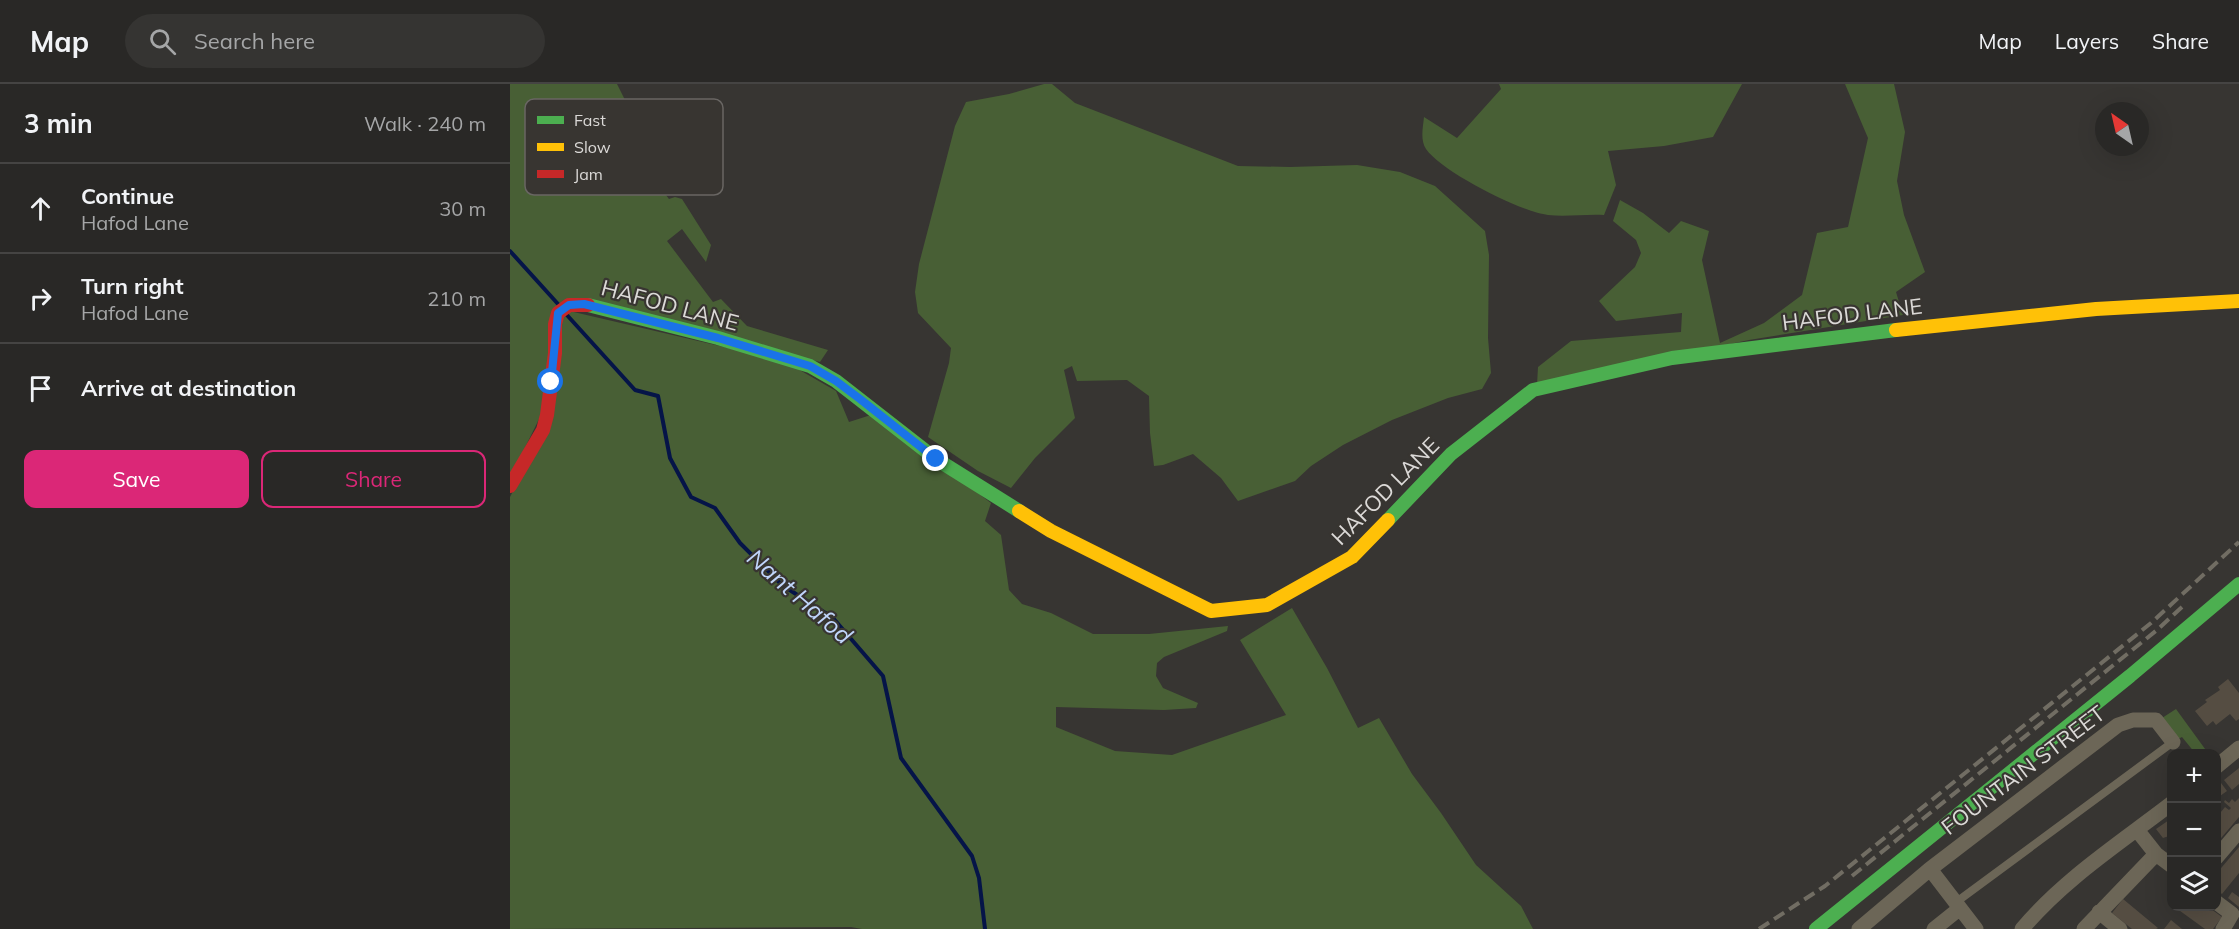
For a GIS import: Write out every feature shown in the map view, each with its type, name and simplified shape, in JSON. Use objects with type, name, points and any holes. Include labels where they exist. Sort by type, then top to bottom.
[{"type":"street","name":"HAFOD LANE","points":[[510,486],[543,430],[563,309],[584,304],[695,332],[810,366],[836,381],[936,459],[1051,531],[1211,611],[1267,605],[1352,557],[1451,454],[1533,390],[1672,358],[1854,334],[2096,309],[2239,301]]},
{"type":"street","points":[[1816,929],[2121,684],[2239,584]]},
{"type":"street","name":"FOUNTAIN STREET","points":[[1929,869],[2118,725],[2133,720],[2156,720],[2173,742]]},
{"type":"street","points":[[2221,764],[2239,748]]},
{"type":"street","points":[[2022,929],[2039,909],[2067,883],[2167,807]]},
{"type":"street","points":[[2137,830],[2156,854],[2167,862]]},
{"type":"street","points":[[2218,857],[2239,831]]},
{"type":"street","points":[[2084,929],[2156,854]]},
{"type":"street","points":[[1859,929],[1929,869],[1976,929]]},
{"type":"street","points":[[2221,905],[2232,914],[2223,929]]},
{"type":"street","points":[[1934,929],[1957,906]]},
{"type":"street","points":[[2098,912],[2120,929]]},
{"type":"lane","points":[[1957,906],[2173,742]]},
{"type":"green space","points":[[510,84],[617,84],[624,99],[525,99],[525,195],[666,195],[669,199],[675,197],[682,199],[711,245],[706,262],[682,229],[667,241],[713,302],[721,299],[747,326],[828,350],[820,362],[568,302],[544,409],[510,478]]},
{"type":"green space","points":[[1044,84],[1052,84],[1075,103],[1238,166],[1357,165],[1400,172],[1435,186],[1485,231],[1489,255],[1488,338],[1491,373],[1482,389],[1448,398],[1392,420],[1343,445],[1311,466],[1295,481],[1238,501],[1221,478],[1193,454],[1154,466],[1149,396],[1127,380],[1077,381],[1072,366],[1064,370],[1075,418],[1035,458],[1011,488],[978,471],[928,437],[949,363],[951,348],[918,313],[915,292],[919,264],[955,126],[966,102],[1009,94]]},
{"type":"green space","points":[[1499,84],[1742,84],[1713,137],[1664,146],[1608,151],[1616,185],[1604,215],[1562,216],[1535,212],[1501,199],[1447,168],[1434,158],[1424,145],[1422,133],[1424,117],[1457,138],[1501,89]]},
{"type":"green space","points":[[1845,84],[1894,84],[1905,132],[1897,181],[1904,215],[1925,272],[1896,292],[1903,315],[1749,340],[1537,385],[1538,367],[1571,341],[1681,332],[1682,313],[1616,321],[1599,301],[1635,267],[1641,253],[1636,240],[1613,221],[1620,200],[1643,213],[1669,233],[1681,221],[1709,231],[1702,260],[1720,343],[1764,323],[1802,295],[1817,233],[1848,227],[1868,138]]},
{"type":"green space","points":[[565,310],[784,361],[836,391],[849,422],[874,414],[991,503],[985,521],[1001,535],[1009,590],[1022,604],[1051,613],[1093,634],[1149,634],[1228,626],[1227,631],[1164,657],[1157,663],[1156,676],[1163,688],[1198,703],[1196,708],[1164,710],[1056,707],[1056,727],[1115,751],[1172,755],[1286,715],[1240,640],[1292,608],[1358,728],[1379,718],[1412,774],[1476,865],[1521,906],[1533,929],[862,929],[851,927],[510,929],[510,497],[532,454]]},
{"type":"green space","points":[[2176,709],[2205,749],[2192,749],[2182,737],[2178,739],[2162,718]]},
{"type":"building","points":[[2228,679],[2239,693],[2239,719],[2236,721],[2230,714],[2216,725],[2213,721],[2207,726],[2195,711],[2207,702],[2205,700],[2220,690],[2218,687]]},
{"type":"building","points":[[2239,768],[2239,784],[2232,790],[2224,780]]},
{"type":"building","points":[[2221,783],[2227,791],[2221,795]]},
{"type":"building","points":[[2239,798],[2239,817],[2221,838],[2221,812],[2225,807],[2229,810],[2231,808],[2224,802],[2225,800],[2229,803],[2232,799],[2235,802]]},
{"type":"building","points":[[2167,821],[2167,837],[2163,838],[2156,829]]},
{"type":"building","points":[[2239,847],[2239,873],[2222,894],[2221,868]]},
{"type":"building","points":[[2232,892],[2239,897],[2239,907],[2228,898]]},
{"type":"building","points":[[2123,899],[2158,928],[2132,929],[2112,913]]},
{"type":"building","points":[[2180,911],[2214,911],[2222,917],[2213,929],[2205,929]]},
{"type":"building","points":[[2171,920],[2182,929],[2164,929]]},
{"type":"waterway","name":"Nant Hafod","points":[[510,251],[558,304]]},
{"type":"waterway","name":"Nant Hafod","points":[[566,314],[635,390],[658,396],[670,458],[691,497],[715,508],[740,543],[782,585],[833,618],[883,676],[901,758],[972,856],[979,878],[985,929]]},
{"type":"railway","points":[[1759,929],[1825,886],[2151,623],[2239,542]]},
{"type":"railway","points":[[1852,876],[2157,630],[2182,607]]},
{"type":"traffic: fast","points":[[588,305],[718,338],[810,366],[836,381],[936,459],[1019,511]]},
{"type":"traffic: fast","points":[[1388,520],[1451,454],[1533,390],[1672,358],[1896,330]]},
{"type":"traffic: fast","points":[[1816,929],[2130,676],[2239,584]]},
{"type":"traffic: slow","points":[[1896,330],[2096,309],[2239,301]]},
{"type":"traffic: slow","points":[[1019,511],[1051,531],[1211,611],[1267,605],[1352,557],[1388,520]]},
{"type":"traffic: jam","points":[[510,486],[543,430],[555,353],[555,324],[558,313],[569,305],[588,305]]},
{"type":"route","points":[[551,382],[555,353],[555,324],[558,313],[574,303],[584,304],[718,338],[810,366],[836,381],[936,459]]}]
